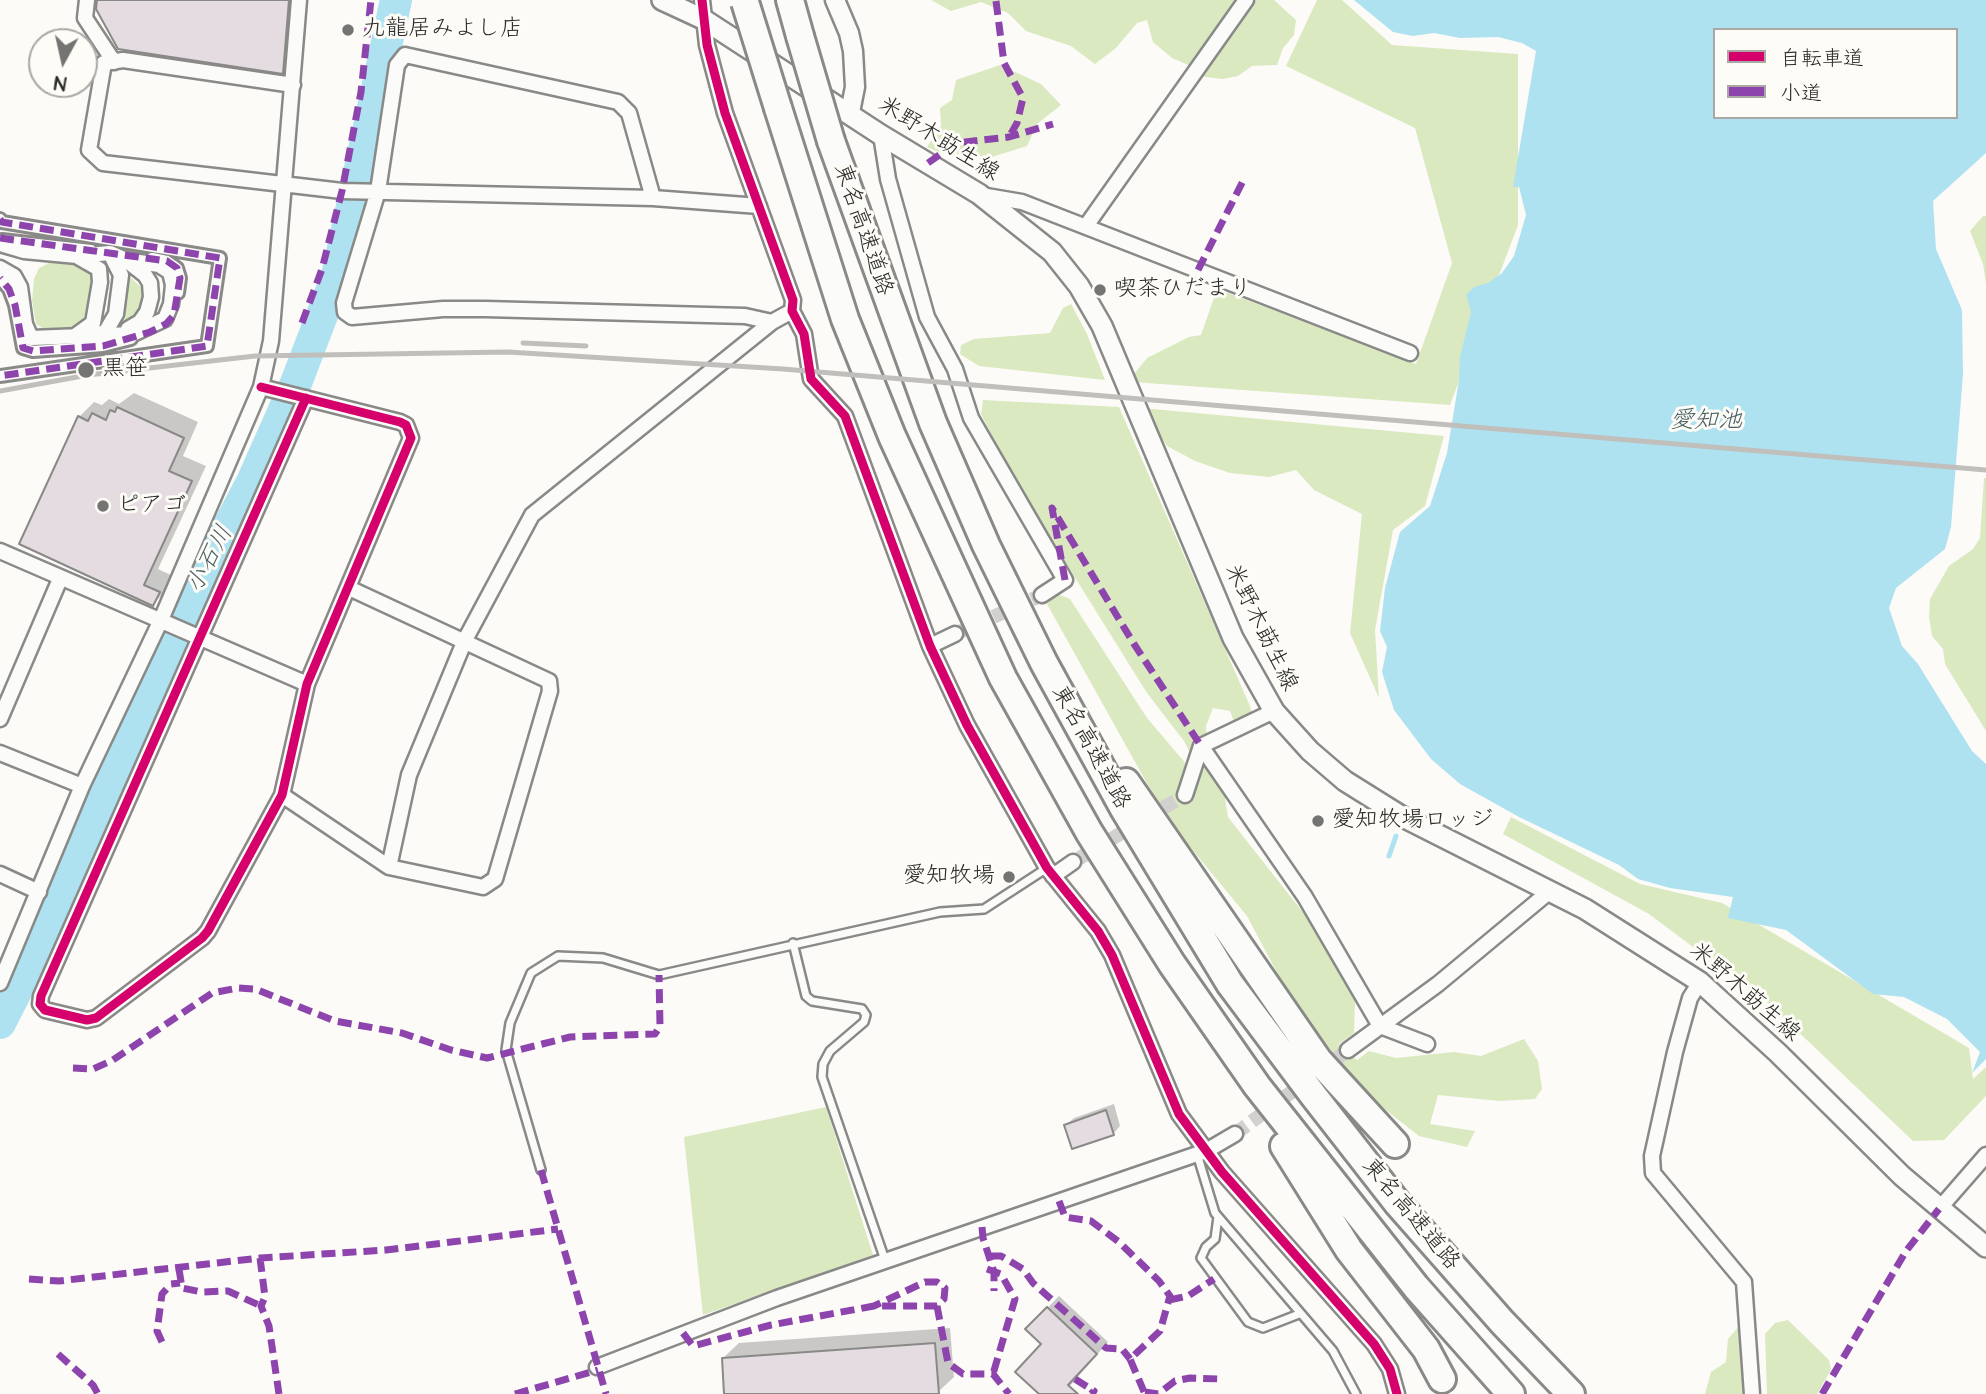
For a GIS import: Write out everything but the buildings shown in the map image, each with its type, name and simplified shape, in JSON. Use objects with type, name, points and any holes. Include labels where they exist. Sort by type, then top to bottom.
[{"type":"highway","name":"東名高速道路","points":[[790,0],[831,141],[889,308],[933,423],[986,545],[1044,663],[1124,809],[1230,984],[1398,1204],[1502,1322],[1571,1394]]},
{"type":"highway","name":"東名高速道路","points":[[745,1],[845,319],[947,561],[1003,678],[1071,801],[1171,964],[1257,1086],[1416,1287],[1511,1394]]},
{"type":"highway","points":[[1044,663],[1318,1060],[1395,1144]]},
{"type":"highway","points":[[1171,964],[1349,1250],[1426,1349],[1442,1379]]},
{"type":"main road","name":"米野木莇生線","points":[[662,0],[703,9],[881,135],[979,194],[1052,252],[1079,285],[1102,326],[1233,638],[1274,711],[1310,751],[1356,788],[1401,816],[1550,891],[1638,940],[1700,982],[1939,1209],[1986,1247]]},
{"type":"street","points":[[87,0],[85,18],[114,62]]},
{"type":"street","points":[[0,983],[82,786],[164,624],[267,389],[286,186],[299,0]]},
{"type":"street","points":[[835,0],[849,33],[853,51],[855,88],[850,112]]},
{"type":"street","points":[[1086,226],[1246,0]]},
{"type":"street","points":[[703,9],[707,45],[725,113],[793,300],[793,311],[804,334],[811,379],[845,416],[929,646],[967,726],[1050,872],[1098,931],[1112,955],[1179,1114],[1201,1153],[1374,1344],[1390,1369],[1397,1394]]},
{"type":"street","points":[[653,198],[628,113],[618,102],[411,54],[405,55],[397,65],[378,191],[344,303],[345,312],[352,317],[443,309],[485,309],[745,316],[772,322]]},
{"type":"street","points":[[293,85],[114,62],[104,63],[89,150],[103,163],[342,191],[653,198],[760,206]]},
{"type":"street","points":[[881,135],[894,202],[927,317],[955,369],[971,418],[1065,580],[1042,595]]},
{"type":"street","points":[[979,194],[1022,202],[1410,353]]},
{"type":"street","points":[[0,219],[2,222],[220,258],[207,346],[0,376]]},
{"type":"street","points":[[0,238],[167,261],[177,268],[180,278],[173,315],[166,324],[150,332],[103,346],[33,351],[23,348],[15,305],[9,289],[0,278]]},
{"type":"street","points":[[0,244],[24,251],[77,256],[110,253],[126,260],[145,275],[150,284],[151,297],[147,312],[140,322],[100,337]]},
{"type":"street","points":[[100,337],[116,314],[121,275],[110,253]]},
{"type":"street","points":[[72,338],[87,331],[93,323],[100,282],[99,269],[77,256]]},
{"type":"street","points":[[0,268],[14,276],[20,287],[25,324],[31,338],[100,337],[133,334],[165,319],[173,285],[170,272],[159,265],[126,260]]},
{"type":"street","points":[[388,867],[409,775],[465,640],[531,514],[772,322],[793,311]]},
{"type":"street","points":[[267,389],[302,397],[400,422],[411,433],[307,684],[282,796],[202,938],[92,1020],[41,1006],[41,996],[302,397]]},
{"type":"street","points":[[0,551],[307,684]]},
{"type":"street","points":[[0,719],[60,579]]},
{"type":"street","points":[[282,796],[388,867],[483,887],[495,879],[551,685],[545,679],[465,640],[349,587]]},
{"type":"street","points":[[929,646],[955,634]]},
{"type":"street","points":[[1185,795],[1201,746],[1274,711]]},
{"type":"street","points":[[1201,746],[1305,897],[1380,1026],[1427,1044]]},
{"type":"street","points":[[0,753],[82,786]]},
{"type":"street","points":[[1050,872],[1073,862]]},
{"type":"street","points":[[0,874],[39,892]]},
{"type":"street","points":[[1348,1050],[1438,984],[1550,891]]},
{"type":"street","points":[[1700,982],[1690,998],[1675,1052],[1652,1156],[1653,1174],[1744,1282],[1752,1394]]},
{"type":"street","points":[[597,1367],[885,1260],[1201,1153],[1235,1134]]},
{"type":"street","points":[[1939,1209],[1986,1155]]},
{"type":"lane","points":[[541,1170],[506,1051],[510,1023],[531,973],[558,956],[580,955],[659,975],[940,912],[984,909],[1050,872]]},
{"type":"lane","points":[[793,943],[806,996],[812,1001],[862,1009],[866,1015],[864,1023],[830,1051],[823,1064],[822,1077],[885,1260]]},
{"type":"lane","points":[[1201,1153],[1219,1217],[1333,1351],[1356,1394]]},
{"type":"lane","points":[[1219,1217],[1215,1239],[1206,1247],[1201,1258],[1248,1322],[1263,1328],[1299,1314]]},
{"type":"green space","points":[[931,0],[1242,0],[1195,68],[1172,58],[1153,42],[1147,20],[1137,23],[1116,48],[1095,64],[1071,46],[1026,31],[1008,13],[981,2],[951,11]]},
{"type":"green space","points":[[1256,0],[1274,0],[1296,20],[1294,35],[1283,48],[1277,65],[1252,66],[1238,76],[1223,79],[1197,76]]},
{"type":"green space","points":[[1317,0],[1342,0],[1392,45],[1518,54],[1518,225],[1450,405],[1133,382],[1134,374],[1147,358],[1189,337],[1201,335],[1216,292],[1223,291],[1416,364],[1452,263],[1415,128],[1286,66]]},
{"type":"green space","points":[[1000,65],[1041,84],[1061,105],[1037,124],[1027,146],[992,157],[941,153],[927,147],[941,126],[940,108],[952,100],[956,80]]},
{"type":"green space","points":[[1986,216],[1986,284],[1983,264],[1970,231]]},
{"type":"green space","points":[[53,261],[82,267],[92,276],[88,317],[83,325],[73,330],[47,331],[36,324],[32,300],[34,279],[39,268]]},
{"type":"green space","points":[[130,277],[142,288],[144,296],[135,316],[124,320],[127,278]]},
{"type":"green space","points":[[1071,304],[1087,334],[1105,380],[979,366],[960,354],[961,345],[974,339],[1050,333],[1063,308]]},
{"type":"green space","points":[[983,400],[1119,407],[1250,706],[1256,729],[1240,737],[1230,711],[1213,708],[1206,726],[1208,767],[1224,792],[1228,817],[1301,910],[1356,965],[1354,1033],[1339,1044],[1357,1060],[1369,1051],[1396,1058],[1454,1052],[1481,1056],[1524,1039],[1538,1061],[1542,1089],[1535,1099],[1500,1101],[1438,1095],[1430,1124],[1475,1131],[1467,1147],[1419,1136],[1368,1096],[1311,1027],[1284,986],[1247,916],[1186,842],[1149,787],[1047,604],[1057,594],[1070,599],[1147,718],[1199,779],[1198,768],[1184,741],[1147,693],[1016,483],[981,414]]},
{"type":"green space","points":[[1142,408],[1444,436],[1425,506],[1393,530],[1375,630],[1379,698],[1350,633],[1362,514],[1314,490],[1296,470],[1269,477],[1230,473],[1195,461],[1167,446]]},
{"type":"green space","points":[[1984,478],[1986,731],[1945,664],[1943,649],[1932,636],[1929,617],[1930,599],[1949,566],[1973,549],[1980,538]]},
{"type":"green space","points":[[1511,817],[1640,884],[1722,903],[1969,1048],[1973,1079],[1986,1067],[1986,1096],[1944,1140],[1913,1141],[1769,1004],[1649,914],[1503,834]]},
{"type":"green space","points":[[826,1107],[873,1255],[703,1315],[684,1137]]},
{"type":"green space","points":[[1788,1320],[1829,1360],[1831,1370],[1817,1394],[1767,1394],[1765,1334],[1775,1323]]},
{"type":"green space","points":[[1741,1324],[1746,1394],[1705,1394],[1711,1372],[1726,1362],[1728,1339]]},
{"type":"water","name":"愛知池","points":[[1354,0],[1986,0],[1986,153],[1933,201],[1936,249],[1962,310],[1963,374],[1951,527],[1945,549],[1896,588],[1889,608],[1902,646],[1918,664],[1972,751],[1986,764],[1986,1059],[1972,1073],[1980,1052],[1947,1019],[1904,997],[1873,994],[1786,930],[1728,918],[1733,897],[1670,888],[1638,879],[1619,865],[1519,817],[1460,784],[1431,759],[1394,710],[1382,672],[1387,647],[1380,631],[1385,588],[1400,532],[1430,506],[1447,453],[1460,357],[1471,312],[1466,295],[1474,287],[1488,283],[1502,273],[1514,256],[1526,215],[1519,187],[1513,187],[1536,51],[1522,43],[1498,37],[1460,38],[1434,33],[1413,36],[1393,32]]},
{"type":"waterway","name":"小石川","points":[[0,1023],[30,964],[183,613],[252,482],[296,383],[337,276],[396,0]]},
{"type":"waterway","points":[[1389,856],[1396,836]]},
{"type":"tunnel","points":[[955,634],[1042,595]]},
{"type":"tunnel","points":[[1073,862],[1185,795]]},
{"type":"tunnel","points":[[1235,1134],[1348,1050]]},
{"type":"railway","points":[[523,343],[586,346]]},
{"type":"railway","points":[[0,391],[88,375],[255,356],[508,352],[783,369],[1986,470]]},
{"type":"marked path","points":[[302,323],[322,269],[342,191],[361,92],[371,0]]},
{"type":"marked path","points":[[996,1],[1004,63],[1023,98],[1017,123],[1009,137]]},
{"type":"marked path","points":[[928,163],[956,143],[1009,137],[1053,124]]},
{"type":"marked path","points":[[1198,270],[1244,179]]},
{"type":"marked path","points":[[0,219],[2,222],[220,258],[207,346],[0,376]]},
{"type":"marked path","points":[[0,238],[167,261],[177,268],[180,278],[174,315],[166,324],[150,332],[103,346],[33,351],[23,348],[15,305],[9,289],[0,278]]},
{"type":"marked path","points":[[1065,580],[1052,508],[1134,644],[1201,746]]},
{"type":"marked path","points":[[73,1068],[93,1069],[113,1060],[212,993],[238,988],[255,989],[335,1021],[402,1033],[451,1050],[487,1058],[570,1037],[655,1034],[660,1026],[659,975]]},
{"type":"marked path","points":[[541,1170],[606,1394]]},
{"type":"marked path","points":[[1059,1201],[1065,1217],[1091,1221],[1119,1242],[1159,1281],[1170,1296],[1160,1331],[1130,1359],[1145,1394]]},
{"type":"marked path","points":[[1822,1394],[1906,1251],[1939,1209]]},
{"type":"marked path","points":[[982,1227],[994,1272],[994,1291]]},
{"type":"marked path","points":[[29,1279],[59,1281],[260,1258],[386,1250],[558,1229]]},
{"type":"marked path","points":[[991,1256],[1001,1256],[1023,1269],[1033,1283],[1106,1348],[1122,1349],[1130,1359]]},
{"type":"marked path","points":[[260,1258],[265,1297],[261,1306],[269,1326],[279,1394]]},
{"type":"marked path","points":[[179,1269],[182,1288],[202,1292],[228,1291],[261,1306]]},
{"type":"marked path","points":[[987,1269],[1001,1274],[1015,1299],[993,1374]]},
{"type":"marked path","points":[[1169,1300],[1188,1296],[1214,1279]]},
{"type":"marked path","points":[[683,1333],[693,1346],[771,1325],[874,1306],[937,1306],[944,1299],[945,1288],[937,1282],[925,1282],[874,1306]]},
{"type":"marked path","points":[[162,1342],[157,1331],[162,1294],[171,1284],[180,1283]]},
{"type":"marked path","points":[[937,1306],[948,1363],[963,1374],[993,1374],[1009,1394]]},
{"type":"marked path","points":[[58,1354],[93,1385],[98,1394]]},
{"type":"marked path","points":[[515,1394],[598,1370]]},
{"type":"marked path","points":[[1145,1392],[1158,1394],[1175,1381],[1190,1378],[1221,1379]]},
{"type":"marked path","points":[[1075,1379],[1094,1391],[1091,1394]]},
{"type":"cycle path","points":[[702,0],[707,45],[725,113],[793,300],[792,311],[804,334],[811,379],[845,416],[930,646],[967,725],[1047,868],[1098,931],[1112,955],[1179,1114],[1222,1172],[1374,1344],[1390,1369],[1397,1394]]},
{"type":"cycle path","points":[[261,387],[400,422],[406,425],[411,438],[307,684],[282,795],[208,931],[96,1018],[87,1020],[45,1010],[40,1004],[41,996],[306,398]]},
{"type":"place","name":"九龍居みよし店","points":[[348,30]]},
{"type":"place","name":"喫茶ひだまり","points":[[1100,290]]},
{"type":"place","name":"黒笹","points":[[86,370]]},
{"type":"place","name":"ピアゴ","points":[[103,506]]},
{"type":"place","name":"愛知牧場ロッジ","points":[[1318,821]]},
{"type":"place","name":"愛知牧場","points":[[1009,877]]}]
